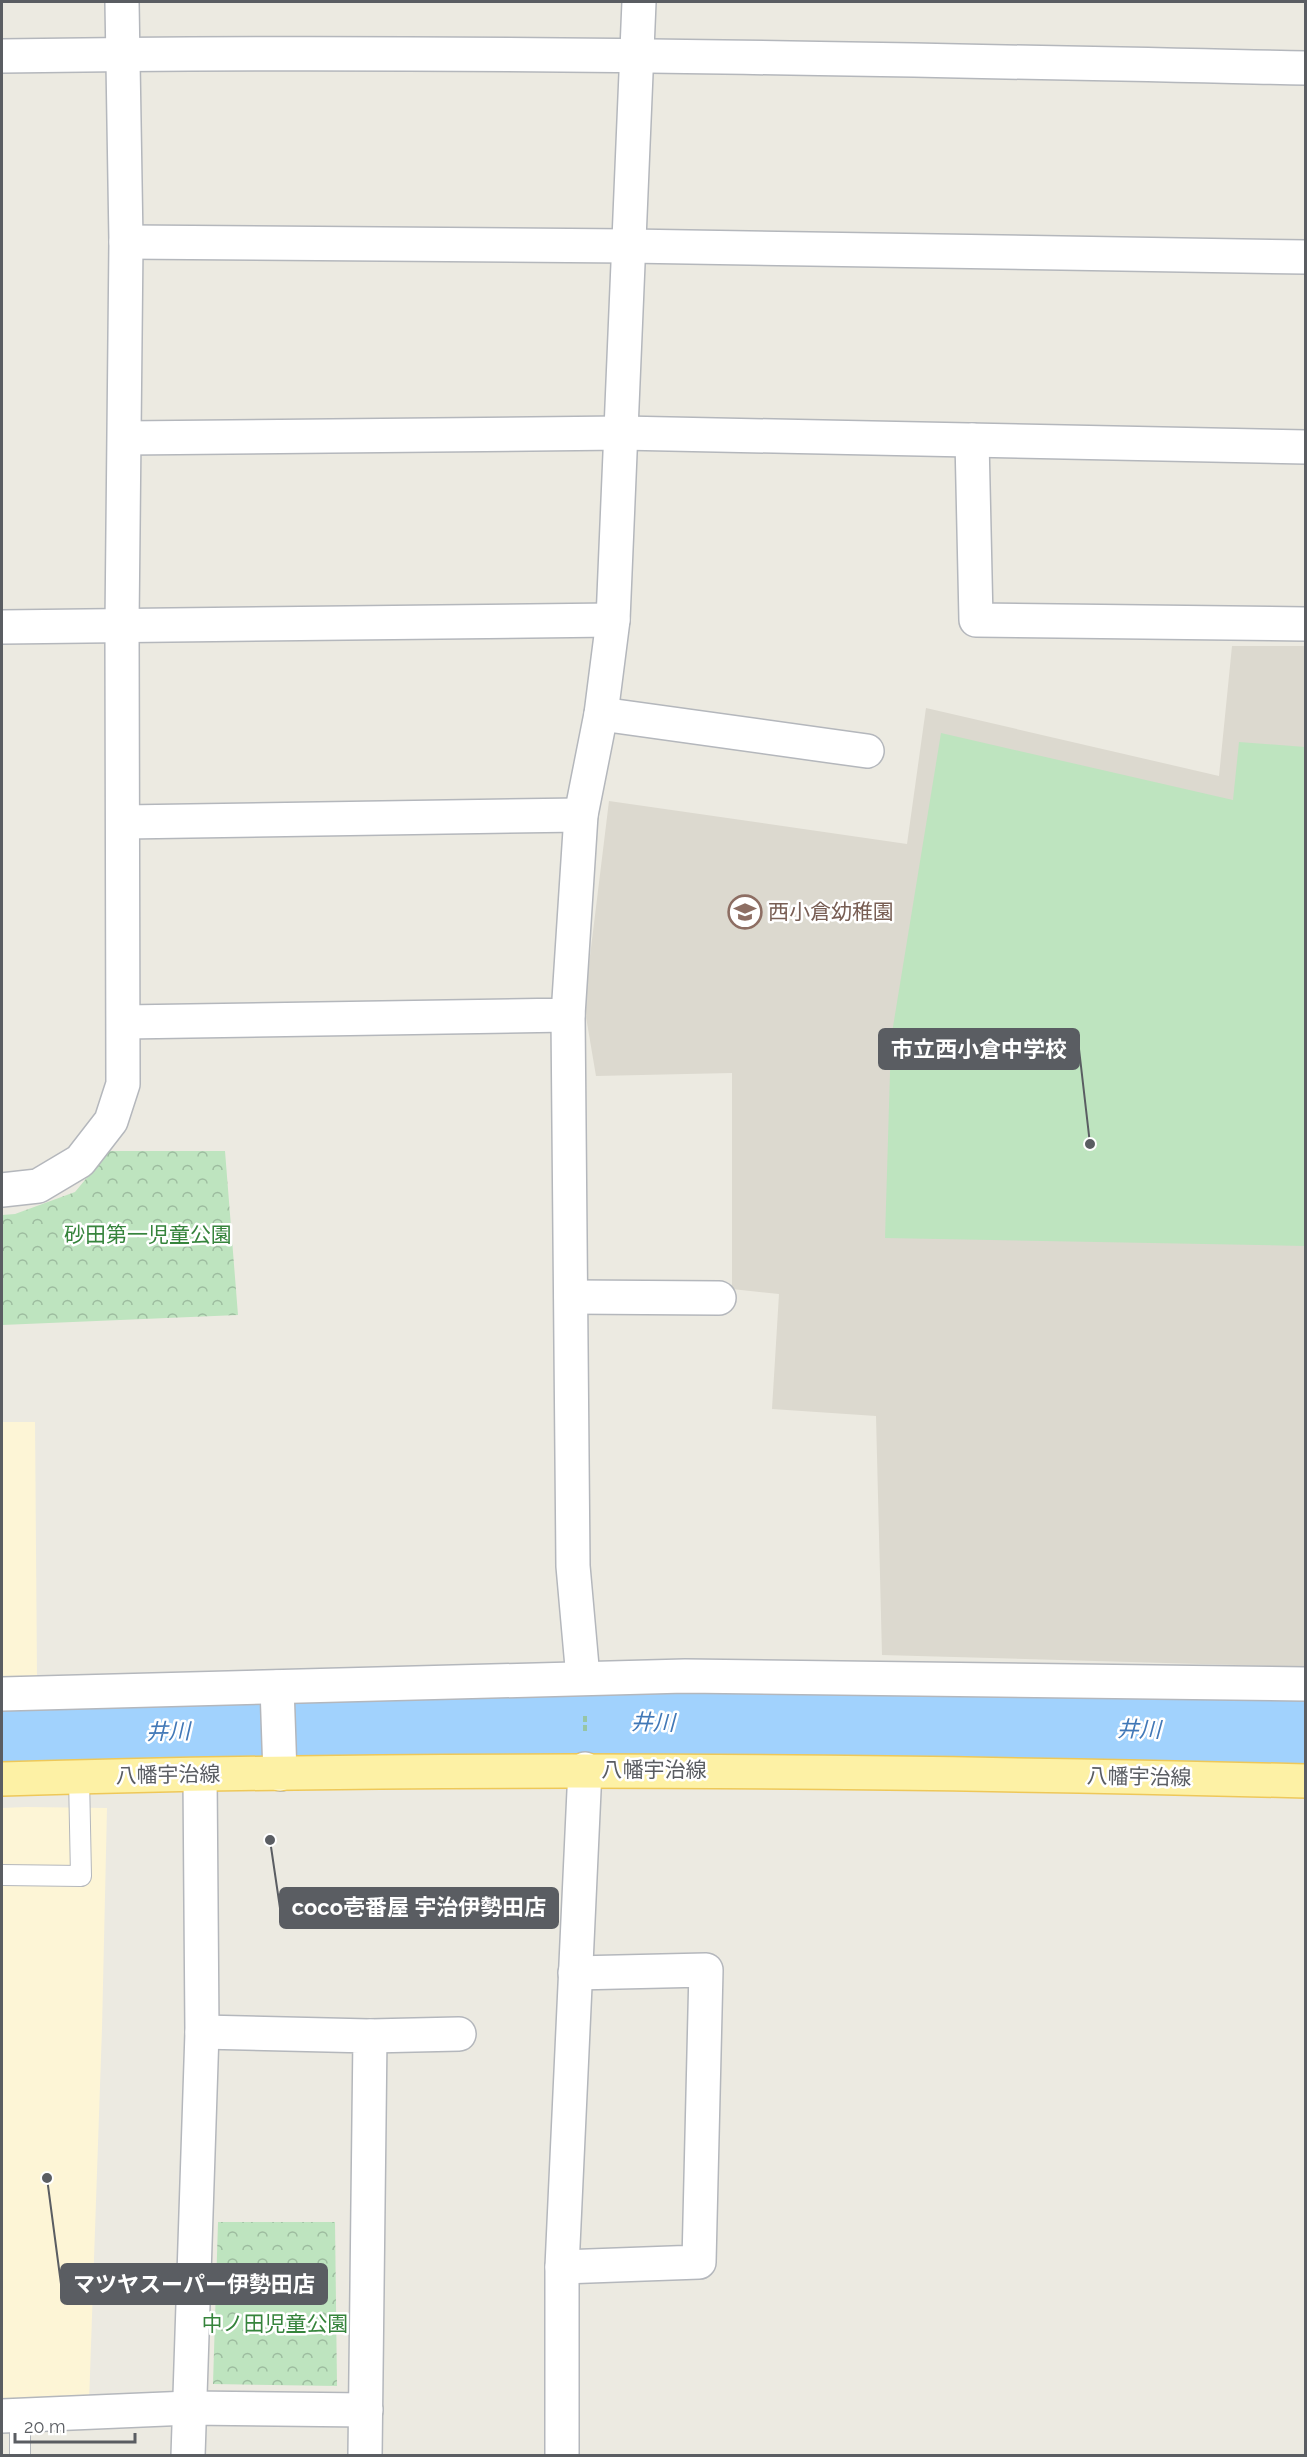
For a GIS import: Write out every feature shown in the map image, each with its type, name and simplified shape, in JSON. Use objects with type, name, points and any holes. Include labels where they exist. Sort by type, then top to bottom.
[{"type":"main road","name":"八幡宇治線","points":[[2,1779],[200,1775],[279,1765],[993,1773],[1305,1781]]},
{"type":"street","points":[[2,1190],[38,1186],[80,1161],[111,1121],[123,1084],[122,625],[126,242],[122,2]]},
{"type":"street","points":[[583,1678],[573,1566],[568,1016],[581,815],[601,714],[613,620],[639,2]]},
{"type":"street","points":[[2,56],[122,54],[637,55],[1305,68]]},
{"type":"street","points":[[126,242],[629,246],[1305,257]]},
{"type":"street","points":[[125,438],[622,433],[1305,447]]},
{"type":"street","points":[[972,440],[976,620],[1305,624]]},
{"type":"street","points":[[2,627],[613,620]]},
{"type":"street","points":[[601,714],[867,751]]},
{"type":"street","points":[[124,822],[581,815]]},
{"type":"street","points":[[124,1022],[568,1016]]},
{"type":"street","points":[[571,1297],[719,1298]]},
{"type":"street","points":[[2,1694],[278,1692],[583,1678],[697,1676],[1305,1684]]},
{"type":"street","points":[[278,1692],[279,1765]]},
{"type":"street","points":[[562,2456],[562,2268],[585,1769]]},
{"type":"street","points":[[188,2456],[202,2032],[200,1775]]},
{"type":"street","points":[[562,2268],[699,2262],[706,1970],[575,1973]]},
{"type":"street","points":[[202,2032],[370,2036],[459,2034]]},
{"type":"street","points":[[365,2456],[370,2036]]},
{"type":"street","points":[[11,2416],[189,2408],[366,2410]]},
{"type":"lane","points":[[2,1875],[81,1876],[79,1777]]},
{"type":"lane","points":[[11,2416],[20,2456]]},
{"type":"shaded area","points":[[1232,646],[1305,646],[1305,1667],[882,1655],[876,1416],[772,1409],[779,1294],[732,1289],[732,1073],[596,1076],[584,1005],[609,801],[907,844],[926,708],[1219,776]]},
{"type":"shaded area","points":[[2,1422],[35,1422],[37,1676],[2,1676]]},
{"type":"shaded area","points":[[2,1808],[107,1808],[89,2403],[2,2405]]},
{"type":"green space","points":[[941,733],[1233,800],[1239,742],[1305,747],[1305,1246],[885,1238],[891,1039]]},
{"type":"green space","name":"砂田第一児童公園","points":[[109,1151],[225,1151],[238,1315],[2,1325],[2,1215],[15,1214],[75,1192]]},
{"type":"green space","name":"中ノ田児童公園","points":[[218,2222],[335,2222],[337,2386],[213,2384]]},
{"type":"waterway","name":"井川","points":[[2,1734],[615,1721],[1306,1731]]},
{"type":"place","name":"西小倉幼稚園","points":[[745,912]]},
{"type":"place","name":"市立西小倉中学校","points":[[1090,1144]]},
{"type":"place","name":"coco壱番屋 宇治伊勢田店","points":[[270,1840]]},
{"type":"place","name":"マツヤスーパー伊勢田店","points":[[47,2178]]}]
